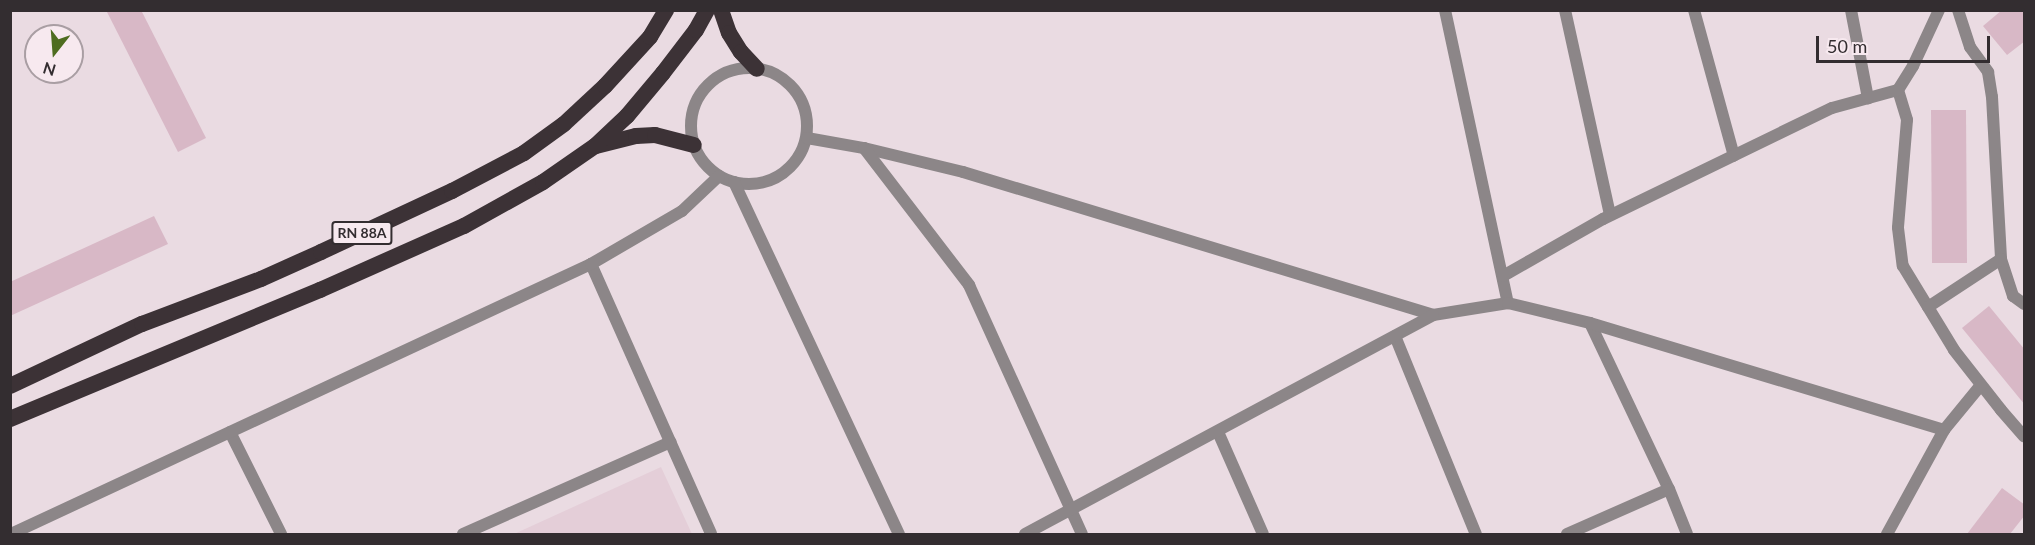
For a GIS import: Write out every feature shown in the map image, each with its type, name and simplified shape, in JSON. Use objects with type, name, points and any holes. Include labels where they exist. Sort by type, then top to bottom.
[{"type":"highway","name":"RN 88A","points":[[10,386],[142,324],[261,279],[321,252],[452,191],[524,153],[564,124],[605,86],[650,37],[666,10]]},
{"type":"highway","points":[[10,419],[320,290],[464,226],[543,182],[595,146],[627,116],[696,30],[706,10]]},
{"type":"highway","points":[[721,10],[729,33],[741,52],[757,69]]},
{"type":"highway","points":[[595,146],[636,136],[656,135],[694,145]]},
{"type":"street","points":[[1445,10],[1508,303]]},
{"type":"street","points":[[1565,10],[1610,215]]},
{"type":"street","points":[[1694,10],[1734,156]]},
{"type":"street","points":[[1851,10],[1868,98]]},
{"type":"street","points":[[1503,276],[1610,215],[1832,108],[1898,90],[1913,66],[1939,10]]},
{"type":"street","points":[[1958,10],[1970,48],[1988,72],[1992,97],[2001,259],[2013,296],[2025,304]]},
{"type":"street","points":[[738,69],[757,69],[783,80],[802,101],[807,119],[807,138],[800,156],[788,170],[771,180],[753,185],[734,182],[719,176],[707,166],[694,145],[691,125],[694,106],[704,89],[719,76],[738,69]]},
{"type":"street","points":[[1898,90],[1907,120],[1898,228],[1903,266],[1981,386],[2025,436]]},
{"type":"street","points":[[807,138],[864,148],[963,172],[1433,315]]},
{"type":"street","points":[[864,148],[969,285],[1082,534]]},
{"type":"street","points":[[11,534],[591,264],[682,211],[719,176]]},
{"type":"street","points":[[734,182],[899,534]]},
{"type":"street","points":[[1928,307],[2001,259]]},
{"type":"street","points":[[591,264],[711,534]]},
{"type":"street","points":[[1025,534],[1433,315],[1508,303],[1590,323],[1944,430]]},
{"type":"street","points":[[1590,323],[1669,489],[1687,534]]},
{"type":"street","points":[[1395,336],[1476,534]]},
{"type":"street","points":[[1887,534],[1944,430],[1981,386]]},
{"type":"street","points":[[230,432],[281,534]]},
{"type":"street","points":[[1218,432],[1263,534]]},
{"type":"street","points":[[469,533],[670,442]]},
{"type":"street","points":[[1567,534],[1669,489]]},
{"type":"shaded area","points":[[661,467],[692,534],[514,534]]},
{"type":"building","points":[[106,10],[141,10],[206,138],[178,152]]},
{"type":"building","points":[[2002,10],[2025,10],[2025,41],[2007,55],[1983,26]]},
{"type":"building","points":[[1931,110],[1966,110],[1967,263],[1932,263]]},
{"type":"building","points":[[154,216],[168,244],[10,316],[10,282]]},
{"type":"building","points":[[1989,306],[2025,350],[2025,405],[1962,328]]},
{"type":"building","points":[[2002,488],[2025,505],[2025,515],[2010,534],[1967,534]]}]
